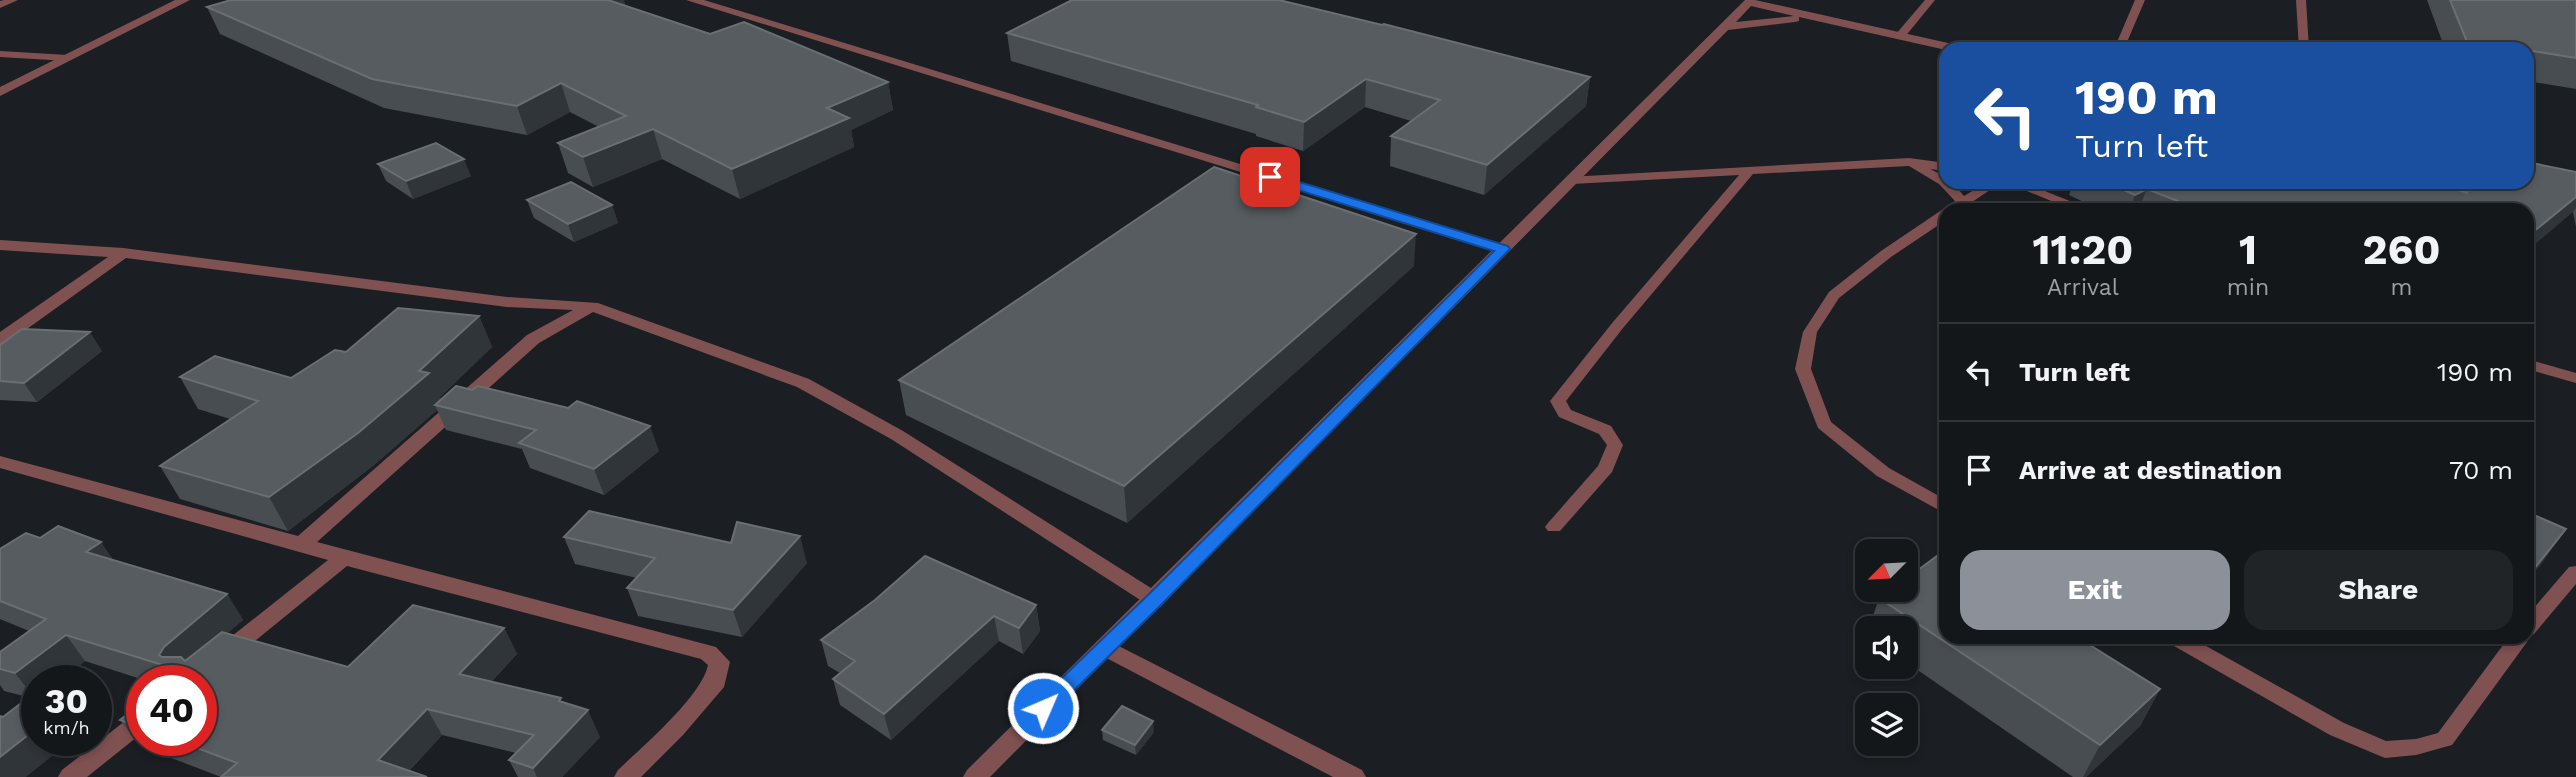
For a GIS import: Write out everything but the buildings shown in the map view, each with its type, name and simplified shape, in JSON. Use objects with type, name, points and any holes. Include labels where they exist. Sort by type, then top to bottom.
[{"type":"street","points":[[0,92],[184,0]]},
{"type":"street","points":[[692,0],[1503,249]]},
{"type":"street","points":[[1794,0],[1819,18]]},
{"type":"street","points":[[975,777],[1155,600],[1722,27],[1751,1],[1939,45]]},
{"type":"street","points":[[1722,27],[1767,20],[1819,18]]},
{"type":"street","points":[[0,245],[123,253],[507,302],[592,306],[803,383],[897,435],[1155,600]]},
{"type":"street","points":[[0,340],[123,253]]},
{"type":"street","points":[[302,544],[533,339],[592,306]]},
{"type":"street","points":[[0,463],[302,544],[344,558],[708,653],[719,662],[716,681],[675,729],[625,777]]},
{"type":"street","points":[[211,665],[344,558]]},
{"type":"street","points":[[1105,647],[1354,777]]},
{"type":"street","points":[[70,777],[126,733]]},
{"type":"lane","points":[[0,5],[13,0]]},
{"type":"lane","points":[[1900,36],[1930,0]]},
{"type":"lane","points":[[2122,42],[2140,0]]},
{"type":"lane","points":[[2301,0],[2304,42]]},
{"type":"lane","points":[[0,54],[68,58]]},
{"type":"lane","points":[[1572,180],[1747,173],[1909,162],[1939,166]]},
{"type":"lane","points":[[1909,162],[1939,178]]},
{"type":"lane","points":[[1554,527],[1606,468],[1615,445],[1605,430],[1565,413],[1558,401],[1618,325],[1747,173]]},
{"type":"lane","points":[[1952,189],[1964,202],[1985,189]]},
{"type":"lane","points":[[2030,189],[2066,203]]},
{"type":"lane","points":[[1939,219],[1886,254],[1834,295],[1810,332],[1803,369],[1824,424],[1883,472],[1939,504]]},
{"type":"lane","points":[[2534,366],[2576,379]]},
{"type":"lane","points":[[2534,621],[2576,572]]},
{"type":"lane","points":[[2187,644],[2337,729],[2385,750],[2416,747],[2445,739],[2515,644]]},
{"type":"route","points":[[1043,708],[1155,600],[1503,249],[1270,177]]}]
